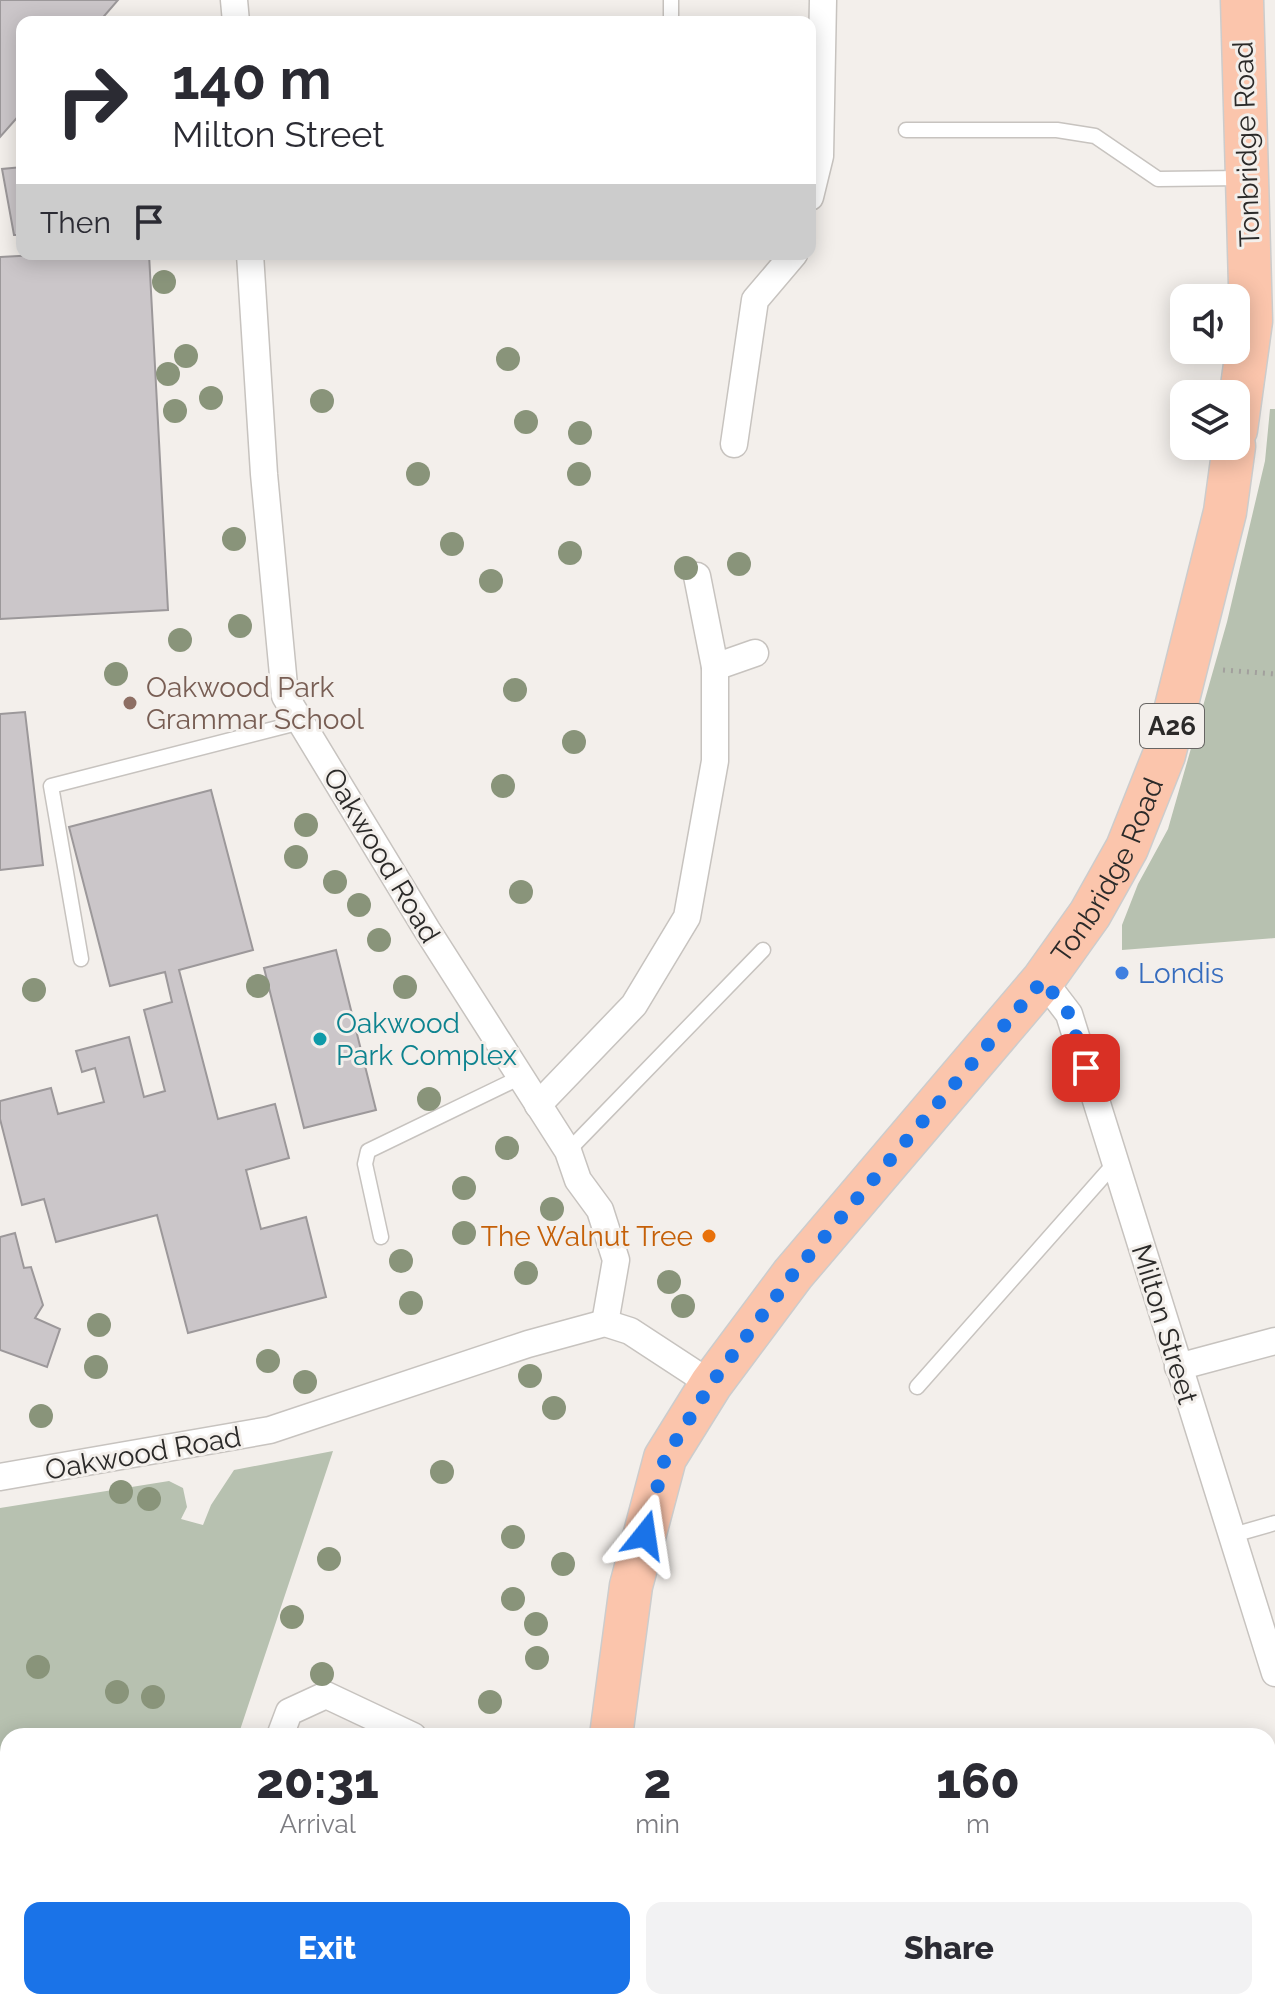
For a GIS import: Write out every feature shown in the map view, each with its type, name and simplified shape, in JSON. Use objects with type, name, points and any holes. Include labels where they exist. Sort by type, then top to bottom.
[{"type":"main road","name":"Tonbridge Road","points":[[1242,0],[1251,321],[1243,380]]},
{"type":"main road","name":"Tonbridge Road","points":[[612,1728],[631,1586],[665,1458],[711,1384],[793,1274],[1043,980],[1090,914],[1127,848],[1164,755],[1225,512],[1232,460]]},
{"type":"street","points":[[816,172],[820,156],[823,0]]},
{"type":"street","name":"Oakwood Road","points":[[0,1477],[270,1430],[528,1344],[605,1323],[616,1260],[600,1210],[578,1180],[568,1151],[427,930],[285,696],[264,474],[250,260]]},
{"type":"street","points":[[734,444],[755,300],[789,260]]},
{"type":"street","points":[[538,1105],[634,1005],[687,917],[715,761],[715,667],[697,576]]},
{"type":"street","points":[[715,667],[755,653]]},
{"type":"street","name":"Milton Street","points":[[1043,980],[1069,1014],[1275,1673]]},
{"type":"street","points":[[605,1323],[630,1331],[711,1384]]},
{"type":"street","points":[[1178,1367],[1275,1341]]},
{"type":"street","points":[[283,1728],[289,1712],[326,1695],[396,1728]]},
{"type":"lane","points":[[906,130],[1070,132],[1095,136],[1158,179],[1247,178]]},
{"type":"lane","points":[[81,959],[51,786],[301,722]]},
{"type":"lane","points":[[568,1151],[763,950]]},
{"type":"lane","points":[[381,1237],[365,1164],[368,1151],[521,1077]]},
{"type":"lane","points":[[917,1387],[1115,1163]]},
{"type":"lane","points":[[1233,1535],[1275,1523]]},
{"type":"path","points":[[1186,668],[1275,674]]},
{"type":"green space","points":[[1270,409],[1275,409],[1275,938],[1122,950],[1122,925],[1138,884],[1168,829],[1227,622],[1265,461]]},
{"type":"green space","points":[[333,1451],[241,1728],[0,1728],[0,1508],[169,1481],[183,1488],[187,1507],[181,1519],[203,1525],[211,1505],[234,1470]]},
{"type":"building","points":[[0,0],[118,0],[104,16],[16,16],[16,119],[0,137]]},
{"type":"building","points":[[16,168],[16,235],[14,235],[2,169]]},
{"type":"building","points":[[16,256],[16,260],[149,260],[168,610],[0,619],[0,257]]},
{"type":"building","points":[[25,712],[43,865],[0,870],[0,714]]},
{"type":"building","points":[[211,790],[253,950],[179,970],[218,1119],[275,1104],[289,1158],[246,1170],[261,1229],[306,1217],[326,1297],[188,1333],[157,1215],[56,1242],[44,1199],[22,1205],[0,1119],[0,1101],[51,1088],[58,1114],[104,1102],[95,1068],[82,1072],[76,1051],[129,1037],[144,1097],[165,1091],[144,1010],[172,1002],[165,972],[110,986],[69,827]]},
{"type":"building","name":"Oakwood Park Complex","points":[[336,950],[376,1110],[304,1128],[264,968]]},
{"type":"building","points":[[15,1233],[24,1268],[31,1267],[43,1305],[35,1318],[60,1329],[47,1367],[0,1350],[0,1237]]},
{"type":"place","name":"Oakwood Park Grammar School","points":[[130,703]]},
{"type":"place","name":"Londis","points":[[1122,973]]},
{"type":"place","name":"Oakwood Park Complex","points":[[320,1039]]},
{"type":"place","name":"The Walnut Tree","points":[[709,1236]]},
{"type":"route","points":[[645,1535],[665,1458],[711,1384],[793,1274],[1043,980],[1069,1014],[1086,1068]]}]
